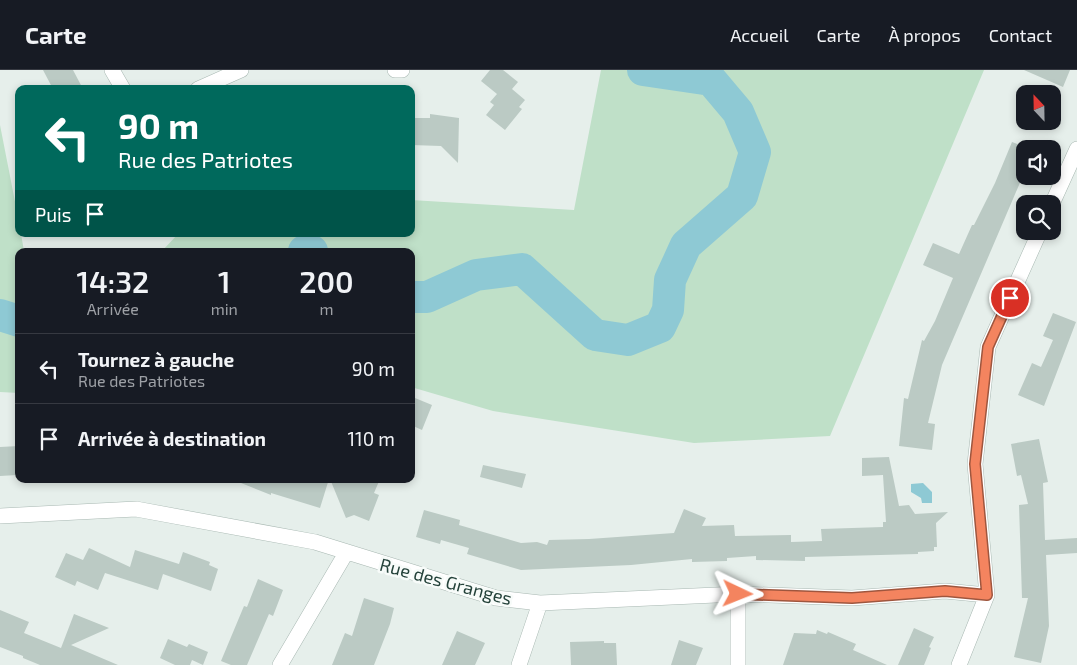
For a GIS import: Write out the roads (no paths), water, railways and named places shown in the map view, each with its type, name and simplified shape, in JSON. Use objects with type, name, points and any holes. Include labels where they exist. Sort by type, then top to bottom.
[{"type":"street","points":[[112,70],[121,85]]},
{"type":"street","points":[[207,85],[241,70]]},
{"type":"street","points":[[395,70],[402,70]]},
{"type":"street","points":[[1056,195],[1077,149]]},
{"type":"street","points":[[959,665],[987,595],[975,464],[988,347],[1036,240]]},
{"type":"street","name":"Rue des Granges","points":[[0,516],[136,509],[315,542],[496,598],[540,603],[738,594],[852,598],[945,591],[987,595]]},
{"type":"street","points":[[280,665],[346,553]]},
{"type":"street","points":[[738,594],[738,665]]},
{"type":"street","points":[[519,665],[540,603]]},
{"type":"water","points":[[923,483],[932,492],[932,503],[922,503],[921,498],[911,492],[911,484]]},
{"type":"waterway","points":[[415,297],[427,297],[476,275],[522,269],[595,335],[628,340],[660,327],[668,310],[670,280],[686,245],[742,196],[755,152],[738,112],[711,80],[643,70]]},
{"type":"waterway","points":[[0,315],[15,320]]}]
